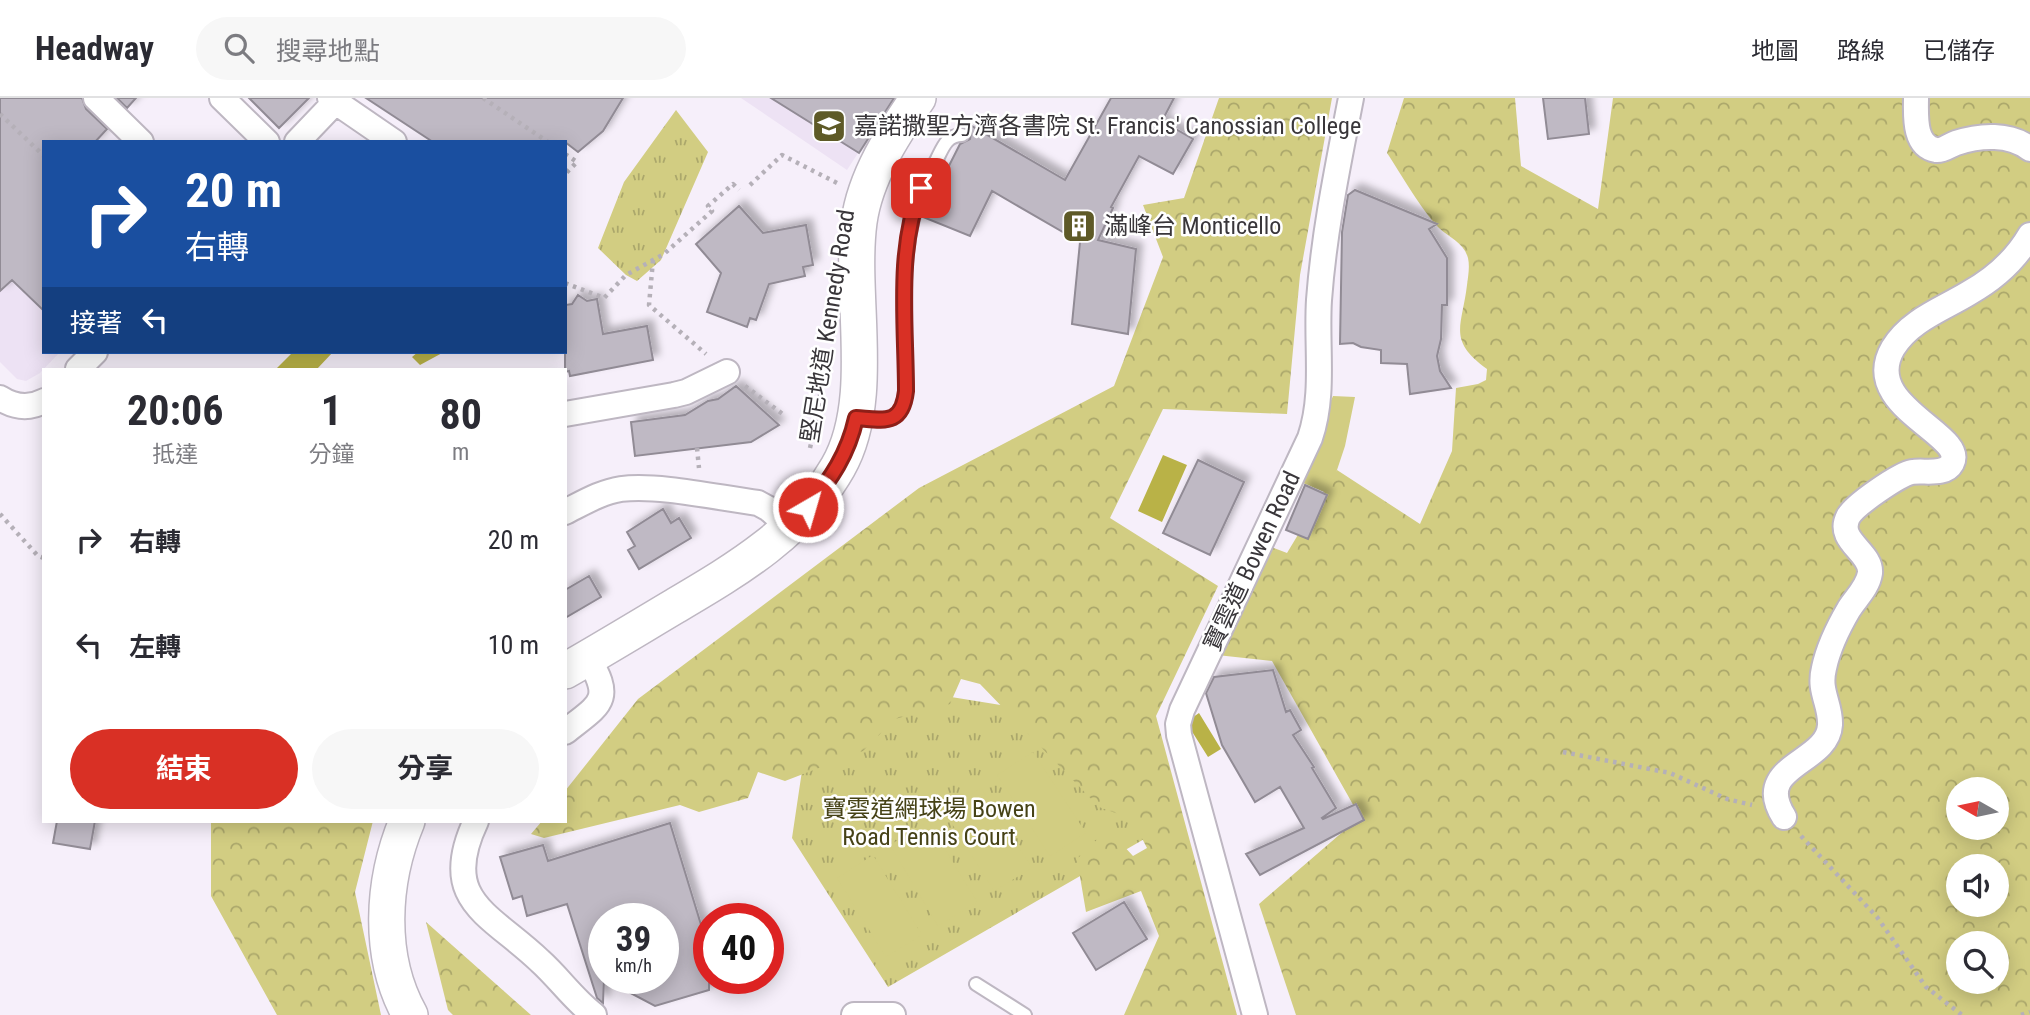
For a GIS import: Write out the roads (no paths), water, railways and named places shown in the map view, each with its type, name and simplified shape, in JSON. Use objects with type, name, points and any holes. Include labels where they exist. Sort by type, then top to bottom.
[{"type":"street","points":[[96,98],[139,140]]},
{"type":"street","points":[[222,98],[265,140]]},
{"type":"street","name":"堅尼地道 Kennedy Road","points":[[577,665],[739,568],[768,547],[808,507],[838,467],[847,450],[856,418],[859,222],[880,162],[918,98]]},
{"type":"street","name":"寶雲道 Bowen Road","points":[[1255,1015],[1178,723],[1310,439],[1316,420],[1319,303],[1334,181],[1351,98]]},
{"type":"street","points":[[1916,98],[1920,138],[1931,148],[1938,150],[1975,138],[1993,137],[2016,141],[2030,149]]},
{"type":"street","points":[[299,140],[334,99],[391,140]]},
{"type":"street","points":[[1781,812],[1776,791],[1785,773],[1822,745],[1829,733],[1829,715],[1822,692],[1824,666],[1845,617],[1870,574],[1868,563],[1848,536],[1847,519],[1854,510],[1901,475],[1943,470],[1950,466],[1953,460],[1952,449],[1947,442],[1914,418],[1894,394],[1887,370],[1891,351],[1913,326],[1978,288],[1997,273],[2014,257],[2030,235]]},
{"type":"street","points":[[79,368],[93,354]]},
{"type":"street","points":[[567,414],[674,395],[727,372]]},
{"type":"street","points":[[4,401],[28,406],[42,402]]},
{"type":"street","points":[[567,511],[606,492],[644,488],[758,503],[789,527]]},
{"type":"street","points":[[567,730],[594,709],[602,695],[600,676],[577,665]]},
{"type":"street","points":[[406,823],[394,860],[387,913],[391,962],[397,986],[410,1015]]},
{"type":"street","points":[[475,823],[466,845],[462,867],[472,898],[486,916],[539,960],[571,995],[594,1015]]},
{"type":"street","points":[[854,1015],[893,1015]]},
{"type":"lane","points":[[856,418],[889,419],[896,417],[903,409],[906,391],[906,264],[910,223],[921,188],[947,142],[954,136],[962,135]]},
{"type":"lane","points":[[976,984],[1025,1015]]},
{"type":"place","name":"嘉諾撒聖方濟各書院 St. Francis' Canossian College","points":[[829,126]]},
{"type":"place","name":"滿峰台 Monticello","points":[[1079,226]]},
{"type":"park label","name":"寶雲道網球場 Bowen Road Tennis Court","points":[[929,823]]}]
